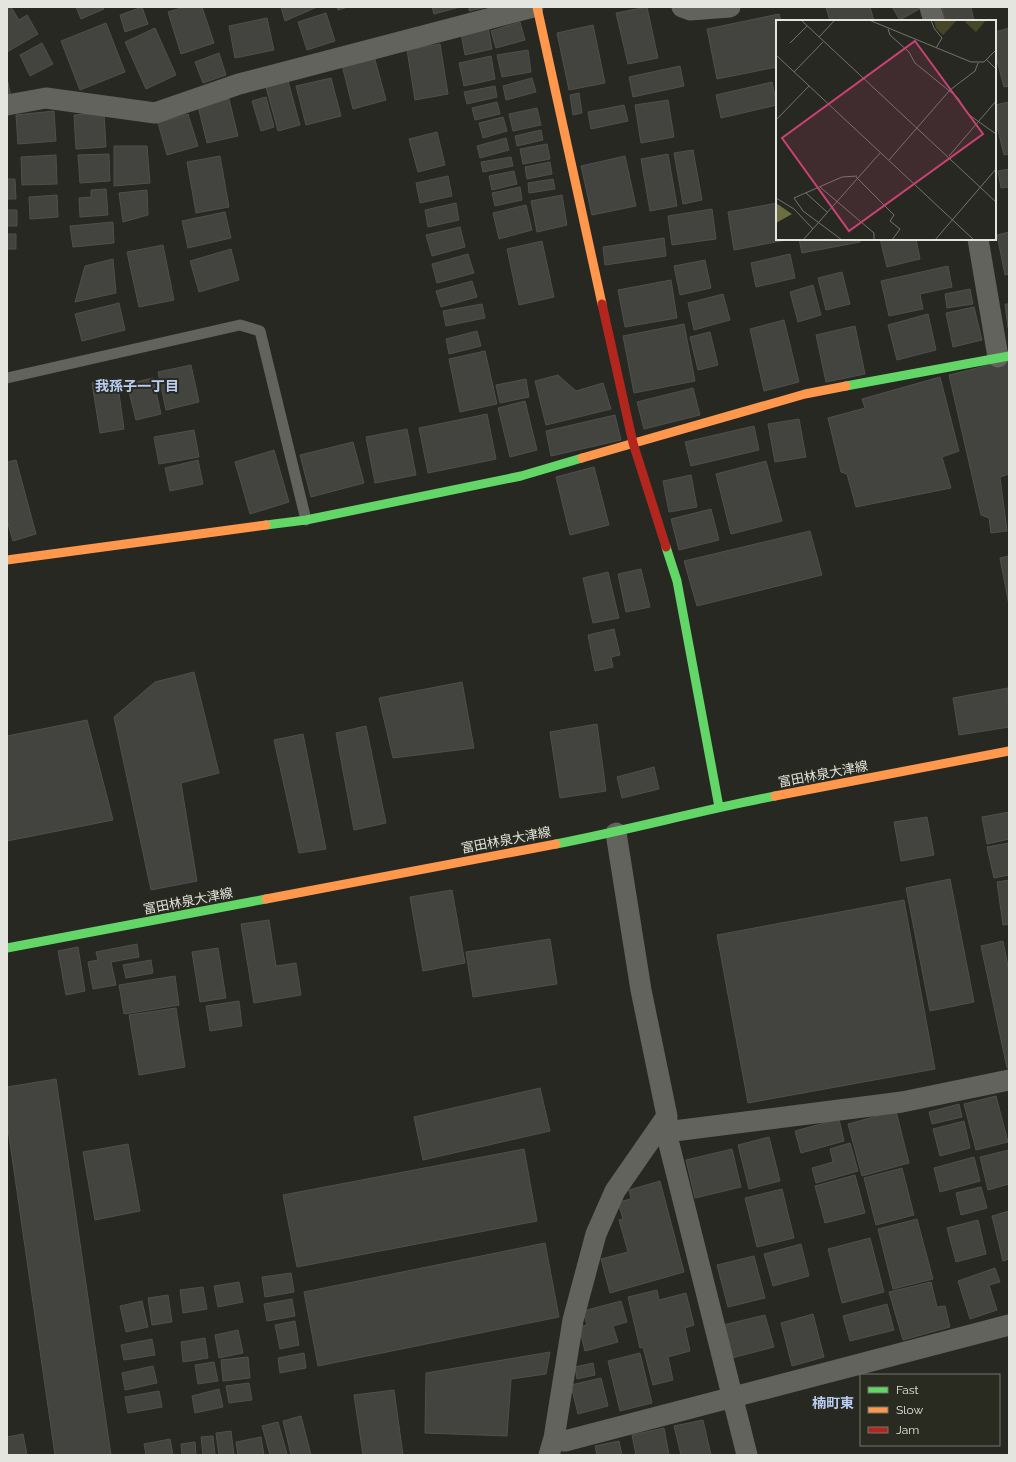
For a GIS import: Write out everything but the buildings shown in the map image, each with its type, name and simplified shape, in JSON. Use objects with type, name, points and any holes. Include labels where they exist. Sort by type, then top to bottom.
[{"type":"street","points":[[7,105],[46,98],[155,113],[239,84],[532,7]]},
{"type":"street","points":[[537,7],[633,443],[677,581],[719,808]]},
{"type":"street","points":[[682,7],[690,10],[730,7]]},
{"type":"street","points":[[930,7],[934,20]]},
{"type":"street","points":[[7,560],[306,520],[521,476],[805,394],[1003,356],[978,240]]},
{"type":"street","name":"富田林泉大津線","points":[[7,948],[616,832],[719,808],[1009,751]]},
{"type":"street","points":[[616,832],[641,990],[666,1124],[747,1455]]},
{"type":"street","points":[[552,1447],[572,1320],[596,1234],[615,1191],[666,1124],[902,1102],[1009,1080]]},
{"type":"street","points":[[552,1447],[565,1441],[875,1361],[971,1334],[1009,1326]]},
{"type":"lane","points":[[7,378],[240,325],[260,331],[306,520]]},
{"type":"traffic: fast","points":[[846,386],[1009,356]]},
{"type":"traffic: fast","points":[[266,525],[306,520],[521,476],[582,458]]},
{"type":"traffic: fast","points":[[666,547],[677,581],[719,807]]},
{"type":"traffic: fast","points":[[556,844],[775,796]]},
{"type":"traffic: fast","points":[[7,948],[266,899]]},
{"type":"traffic: slow","points":[[537,7],[602,304]]},
{"type":"traffic: slow","points":[[582,458],[805,394],[846,386]]},
{"type":"traffic: slow","points":[[7,560],[266,525]]},
{"type":"traffic: slow","points":[[775,796],[1009,751]]},
{"type":"traffic: slow","points":[[266,899],[556,844]]},
{"type":"traffic: jam","points":[[602,304],[633,443],[666,547]]},
{"type":"district","name":"我孫子一丁目","points":[[137,386]]},
{"type":"district","name":"楠町東","points":[[833,1403]]}]
